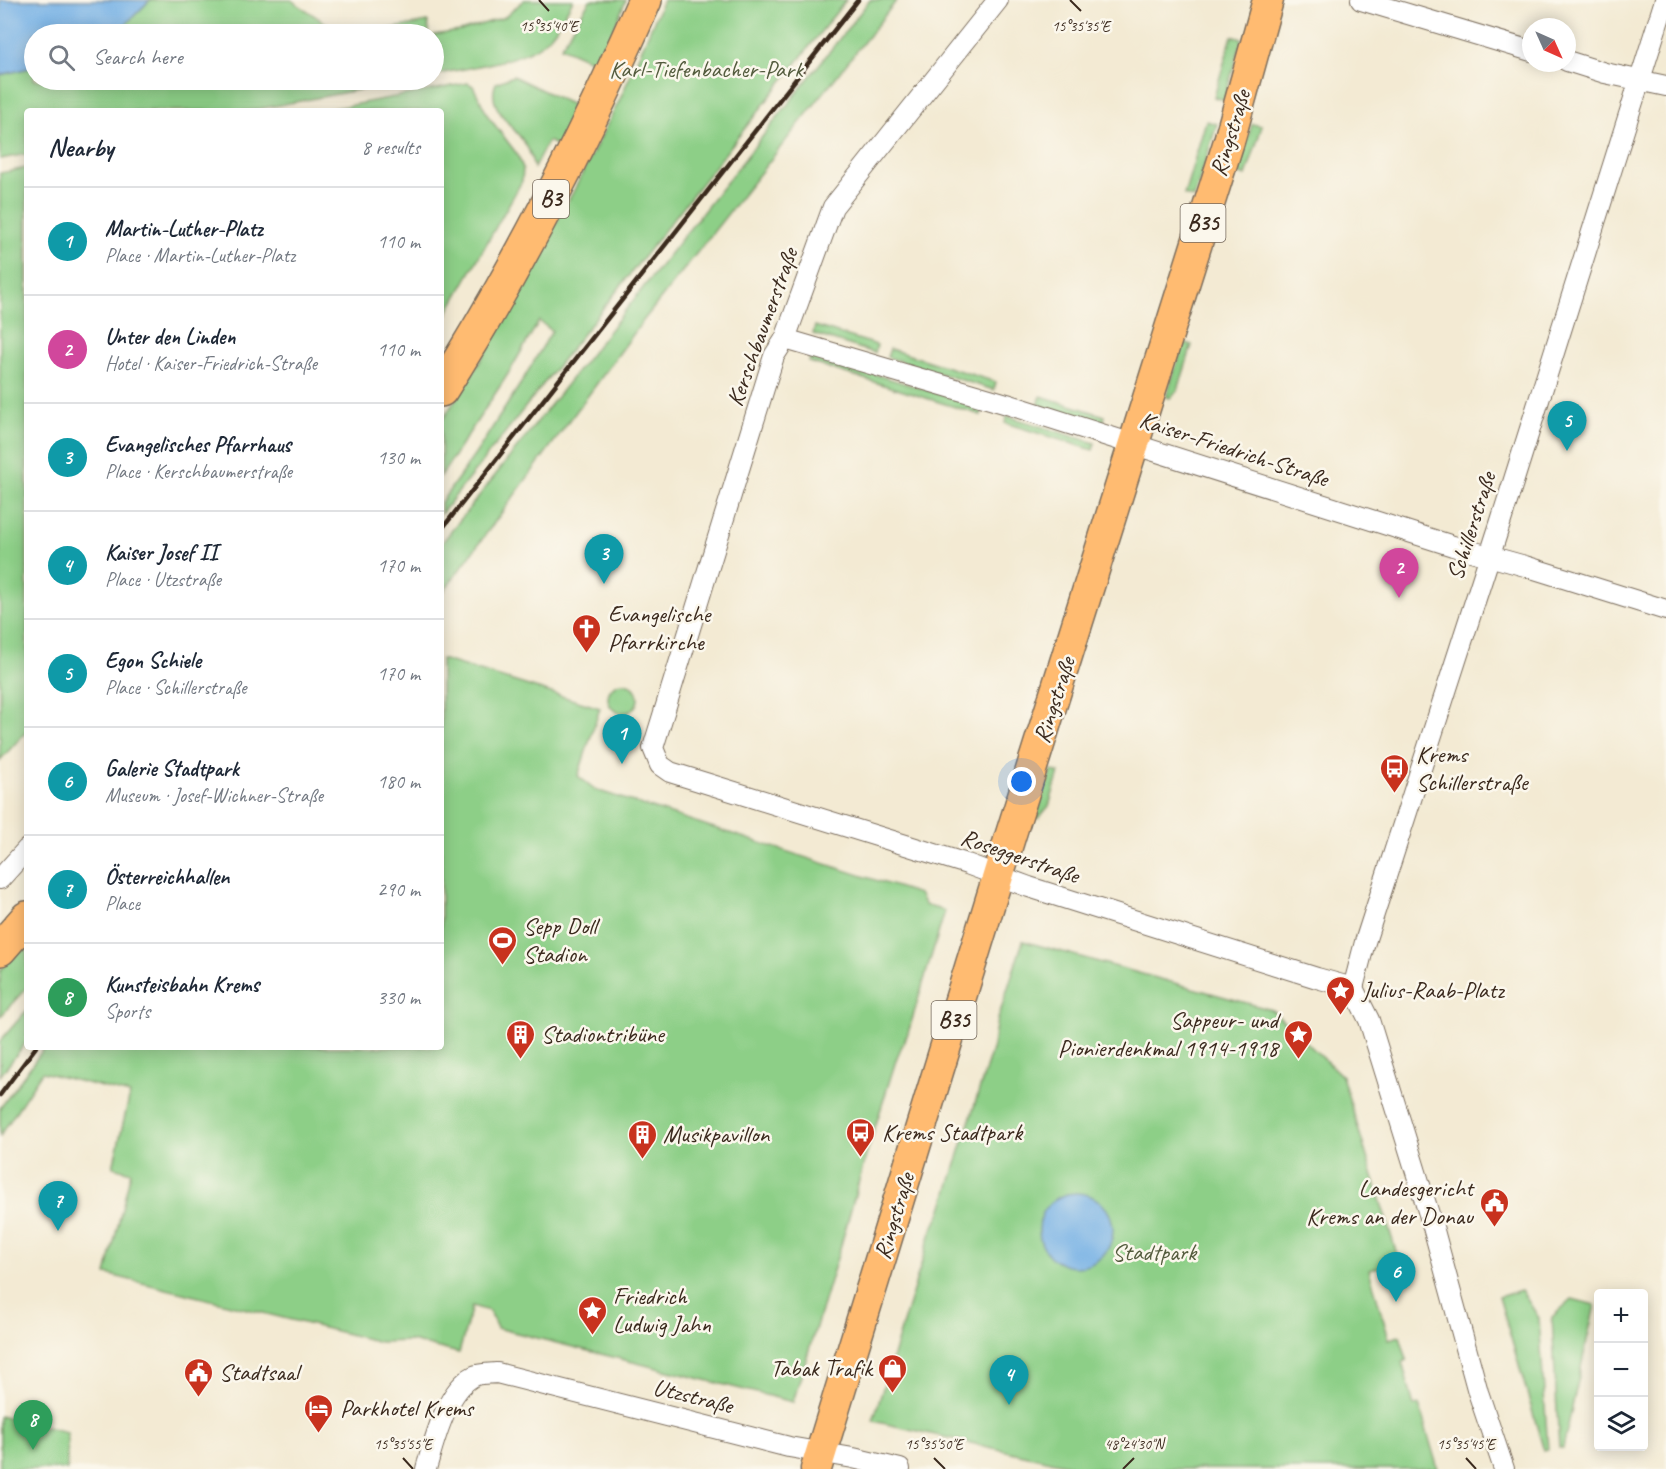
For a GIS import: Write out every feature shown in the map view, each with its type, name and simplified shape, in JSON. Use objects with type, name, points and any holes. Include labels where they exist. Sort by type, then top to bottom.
[{"type":"highway","name":"B3","points":[[444,385],[466,351],[560,184],[606,89],[645,0]]},
{"type":"highway","points":[[0,949],[24,921]]},
{"type":"main road","name":"Ringstraße","points":[[819,1461],[998,876],[1229,141],[1268,0]]},
{"type":"street","name":"Kerschbaumerstraße","points":[[670,772],[660,765],[653,748],[774,356],[785,339],[833,207],[998,0]]},
{"type":"street","points":[[1361,0],[1522,48]]},
{"type":"street","name":"Schillerstraße","points":[[1353,988],[1365,942],[1665,0]]},
{"type":"street","points":[[1576,63],[1666,86]]},
{"type":"street","name":"Kaiser-Friedrich-Straße","points":[[785,339],[1007,404],[1666,610]]},
{"type":"street","name":"Roseggerstraße","points":[[670,772],[967,864],[1029,887],[1353,988]]},
{"type":"street","points":[[0,879],[24,852]]},
{"type":"street","points":[[1353,988],[1369,1020],[1432,1227],[1478,1392],[1504,1469]]},
{"type":"street","name":"Utzstraße","points":[[426,1469],[442,1415],[456,1392],[474,1376],[497,1373],[777,1444],[819,1461],[900,1469]]},
{"type":"green space","points":[[150,0],[291,0],[327,24],[126,24]]},
{"type":"green space","points":[[524,0],[573,0],[553,33],[534,49],[522,55],[492,63],[444,73],[444,33],[505,17]]},
{"type":"green space","points":[[590,0],[626,0],[599,64],[561,47]]},
{"type":"green space","name":"Karl-Tiefenbacher-Park","points":[[663,0],[846,0],[444,510],[444,498],[476,453],[552,331],[539,321],[508,374],[444,471],[444,417],[481,360],[573,192],[620,99]]},
{"type":"green space","points":[[870,0],[897,0],[643,321],[444,591],[444,540]]},
{"type":"green space","points":[[1232,36],[1242,39],[1224,100],[1214,97]]},
{"type":"green space","points":[[24,69],[24,90],[358,90],[264,108],[24,108],[24,155],[0,159],[0,75]]},
{"type":"green space","points":[[513,76],[577,107],[558,146],[548,141],[534,168],[527,147],[502,116],[494,100],[496,83]]},
{"type":"green space","points":[[468,83],[473,86],[488,116],[517,154],[523,168],[522,181],[444,319],[444,108],[336,108],[431,90],[444,90],[444,88]]},
{"type":"green space","points":[[1206,121],[1217,124],[1194,198],[1184,195]]},
{"type":"green space","points":[[1252,124],[1262,126],[1246,176],[1237,173]]},
{"type":"green space","points":[[24,169],[24,734],[0,760],[0,173]]},
{"type":"green space","points":[[815,326],[877,345],[875,353],[813,334]]},
{"type":"green space","points":[[1183,343],[1192,345],[1178,390],[1170,398],[1166,397]]},
{"type":"green space","points":[[890,349],[996,382],[994,390],[887,357]]},
{"type":"green space","points":[[811,355],[983,407],[981,415],[809,362]]},
{"type":"green space","points":[[1041,396],[1105,416],[1103,425],[1038,405]]},
{"type":"green space","points":[[1007,416],[1095,443],[1093,450],[1005,423]]},
{"type":"green space","points":[[444,660],[600,708],[578,776],[596,790],[919,894],[925,905],[945,911],[908,1033],[897,1057],[863,1166],[793,1402],[497,1328],[489,1311],[472,1306],[459,1353],[411,1341],[380,1342],[106,1274],[131,1172],[113,1167],[130,1094],[42,1072],[0,1136],[0,1108],[43,1050],[444,1050]]},
{"type":"green space","points":[[623,683],[629,684],[637,692],[637,704],[629,712],[623,713],[617,712],[609,704],[608,698],[609,692],[617,684]]},
{"type":"green space","points":[[1051,770],[1059,773],[1049,806],[1039,818],[1036,817]]},
{"type":"green space","name":"Stadtpark","points":[[1023,941],[1272,1010],[1342,1076],[1399,1261],[1369,1270],[1389,1339],[1400,1336],[1407,1360],[1402,1362],[1414,1406],[1419,1405],[1438,1469],[1086,1469],[873,1421],[931,1232],[941,1212],[993,1046],[996,1025]]},
{"type":"green space","points":[[24,943],[24,990],[0,1017],[0,971]]},
{"type":"green space","points":[[24,1013],[24,1045],[0,1076],[0,1041]]},
{"type":"green space","points":[[1521,1290],[1539,1318],[1548,1450],[1544,1451],[1499,1297]]},
{"type":"green space","points":[[1572,1299],[1594,1305],[1563,1448],[1559,1448],[1552,1317]]},
{"type":"green space","points":[[0,1416],[67,1432],[67,1469],[0,1469]]},
{"type":"water","points":[[0,0],[150,0],[126,24],[24,24],[24,69],[0,75]]},
{"type":"water","points":[[1076,1193],[1090,1196],[1102,1204],[1110,1216],[1113,1230],[1110,1244],[1102,1256],[1090,1264],[1076,1267],[1062,1264],[1050,1256],[1042,1244],[1039,1230],[1042,1216],[1050,1204],[1062,1196]]},
{"type":"railway","points":[[444,526],[858,0]]},
{"type":"railway","points":[[0,1095],[34,1050]]},
{"type":"place","name":"Egon Schiele","points":[[1567,451]]},
{"type":"place","name":"Evangelisches Pfarrhaus","points":[[604,584]]},
{"type":"place","name":"Unter den Linden","points":[[1399,598]]},
{"type":"place","name":"Evangelische Pfarrkirche","points":[[587,654]]},
{"type":"place","name":"Martin-Luther-Platz","points":[[622,764]]},
{"type":"place","name":"Krems Schillerstraße","points":[[1395,794]]},
{"type":"place","name":"Sepp Doll Stadion","points":[[502,966]]},
{"type":"place","name":"Julius-Raab-Platz","points":[[1341,1016]]},
{"type":"place","name":"Stadiontribüne","points":[[520,1060]]},
{"type":"place","name":"Sappeur- und Pionierdenkmal 1914-1918","points":[[1299,1060]]},
{"type":"place","name":"Krems Stadtpark","points":[[861,1158]]},
{"type":"place","name":"Musikpavillon","points":[[642,1160]]},
{"type":"place","name":"Landesgericht Krems an der Donau","points":[[1494,1228]]},
{"type":"place","name":"Österreichhallen","points":[[58,1231]]},
{"type":"place","name":"Galerie Stadtpark","points":[[1396,1302]]},
{"type":"place","name":"Friedrich Ludwig Jahn","points":[[592,1336]]},
{"type":"place","name":"Tabak Trafik","points":[[893,1394]]},
{"type":"place","name":"Stadtsaal","points":[[198,1398]]},
{"type":"place","name":"Kaiser Josef II","points":[[1009,1405]]},
{"type":"place","name":"Parkhotel Krems","points":[[319,1434]]},
{"type":"place","name":"Kunsteisbahn Krems","points":[[33,1450]]}]
